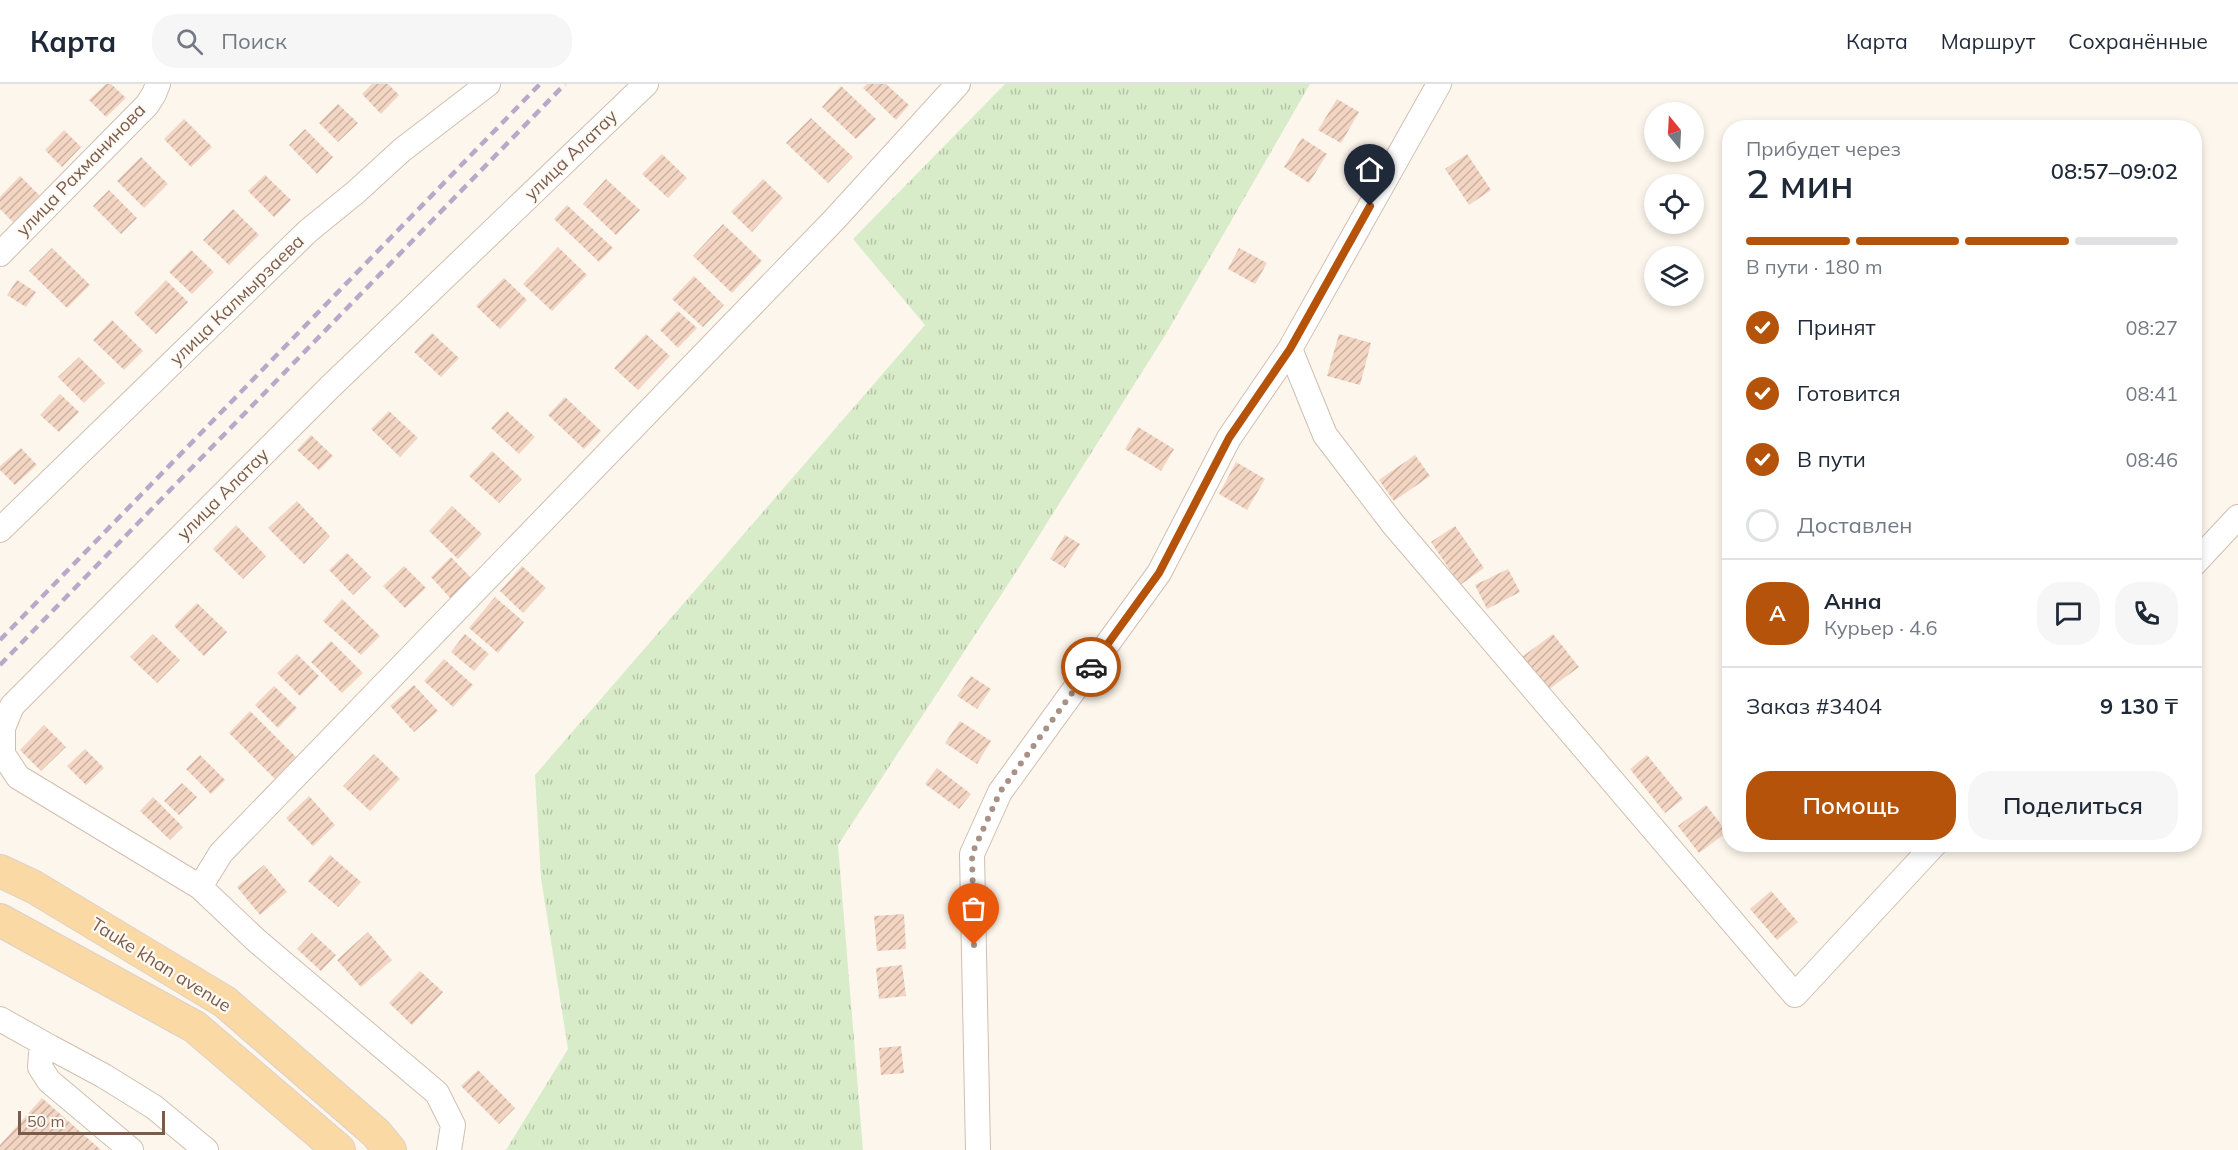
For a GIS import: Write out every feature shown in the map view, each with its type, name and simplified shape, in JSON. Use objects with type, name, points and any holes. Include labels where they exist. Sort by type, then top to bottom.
[{"type":"main road","name":"Tauke khan avenue","points":[[0,871],[34,887],[225,1002],[376,1133],[390,1150]]},
{"type":"main road","name":"Tauke khan avenue","points":[[0,920],[195,1027],[339,1150]]},
{"type":"street","name":"улица Рахманинова","points":[[0,254],[147,105],[158,84]]},
{"type":"street","name":"улица Калмырзаева","points":[[0,530],[308,231],[402,150],[488,84]]},
{"type":"street","name":"улица Алатау","points":[[449,1150],[453,1125],[437,1093],[257,941],[200,887],[18,777],[3,754],[3,728],[12,706],[330,387],[646,84]]},
{"type":"street","points":[[200,887],[221,853],[834,220],[958,84]]},
{"type":"street","points":[[978,1150],[972,854],[1000,792],[1159,573],[1229,438],[1290,349],[1439,84]]},
{"type":"street","points":[[1290,349],[1325,435],[1393,524],[1795,995],[1928,852]]},
{"type":"street","points":[[2202,555],[2238,517]]},
{"type":"street","points":[[0,1019],[104,1076],[154,1107],[206,1150]]},
{"type":"street","points":[[50,1047],[41,1054],[40,1067],[49,1081],[131,1150]]},
{"type":"green space","points":[[1005,84],[1310,84],[1166,334],[1018,569],[838,845],[863,1150],[506,1150],[568,1049],[541,878],[535,775],[925,325],[853,239]]},
{"type":"building","points":[[106,84],[111,84],[126,98],[106,117],[89,100]]},
{"type":"building","points":[[372,84],[388,84],[399,95],[381,114],[362,94]]},
{"type":"building","points":[[867,84],[886,84],[909,105],[896,120],[863,88]]},
{"type":"building","points":[[841,86],[876,119],[856,139],[822,107]]},
{"type":"building","points":[[1337,99],[1359,112],[1341,143],[1318,130]]},
{"type":"building","points":[[338,104],[358,123],[338,142],[319,123]]},
{"type":"building","points":[[811,118],[853,157],[828,183],[786,143]]},
{"type":"building","points":[[184,119],[212,147],[191,167],[164,139]]},
{"type":"building","points":[[305,129],[333,157],[317,174],[289,145]]},
{"type":"building","points":[[64,130],[81,147],[62,167],[45,150]]},
{"type":"building","points":[[1302,138],[1327,154],[1309,183],[1284,167]]},
{"type":"building","points":[[662,154],[687,178],[668,198],[642,174]]},
{"type":"building","points":[[1467,154],[1491,190],[1469,205],[1445,169]]},
{"type":"building","points":[[141,157],[168,184],[144,208],[117,181]]},
{"type":"building","points":[[265,175],[291,200],[274,217],[248,191]]},
{"type":"building","points":[[20,176],[41,197],[14,223],[0,209],[0,197]]},
{"type":"building","points":[[606,179],[640,210],[616,235],[583,204]]},
{"type":"building","points":[[763,179],[783,198],[752,232],[731,212]]},
{"type":"building","points":[[109,190],[137,218],[121,234],[93,206]]},
{"type":"building","points":[[567,205],[613,248],[599,262],[554,219]]},
{"type":"building","points":[[233,209],[259,235],[229,265],[203,240]]},
{"type":"building","points":[[723,224],[762,261],[732,293],[693,256]]},
{"type":"building","points":[[558,247],[587,275],[552,311],[523,284]]},
{"type":"building","points":[[52,248],[90,285],[67,308],[29,271]]},
{"type":"building","points":[[1239,248],[1267,263],[1255,284],[1228,269]]},
{"type":"building","points":[[191,250],[214,272],[192,294],[169,272]]},
{"type":"building","points":[[694,276],[724,305],[703,327],[672,299]]},
{"type":"building","points":[[504,278],[527,300],[500,329],[476,306]]},
{"type":"building","points":[[17,280],[36,292],[26,307],[7,295]]},
{"type":"building","points":[[166,280],[188,302],[156,334],[134,313]]},
{"type":"building","points":[[678,311],[697,328],[678,348],[660,330]]},
{"type":"building","points":[[112,320],[143,351],[124,370],[93,340]]},
{"type":"building","points":[[432,333],[459,358],[441,377],[414,352]]},
{"type":"building","points":[[646,334],[670,356],[638,390],[614,368]]},
{"type":"building","points":[[1339,334],[1371,343],[1360,385],[1327,376]]},
{"type":"building","points":[[79,357],[105,383],[84,403],[58,377]]},
{"type":"building","points":[[60,394],[79,412],[59,432],[40,415]]},
{"type":"building","points":[[565,397],[601,431],[584,449],[548,415]]},
{"type":"building","points":[[389,411],[418,438],[400,457],[371,429]]},
{"type":"building","points":[[507,411],[535,437],[519,454],[491,428]]},
{"type":"building","points":[[1138,427],[1174,449],[1161,471],[1125,449]]},
{"type":"building","points":[[311,435],[333,456],[319,470],[297,450]]},
{"type":"building","points":[[21,448],[37,465],[15,485],[0,470],[0,466]]},
{"type":"building","points":[[492,451],[522,479],[499,503],[469,476]]},
{"type":"building","points":[[1415,455],[1430,476],[1394,501],[1379,480]]},
{"type":"building","points":[[1236,462],[1265,479],[1247,510],[1219,494]]},
{"type":"building","points":[[297,501],[330,536],[304,564],[268,528]]},
{"type":"building","points":[[452,506],[482,534],[458,559],[429,531]]},
{"type":"building","points":[[236,525],[266,556],[243,579],[213,549]]},
{"type":"building","points":[[1455,526],[1484,568],[1460,585],[1431,542]]},
{"type":"building","points":[[1065,535],[1080,544],[1065,568],[1050,559]]},
{"type":"building","points":[[347,553],[371,577],[353,595],[329,570]]},
{"type":"building","points":[[451,557],[473,580],[452,600],[431,577]]},
{"type":"building","points":[[404,566],[426,588],[405,608],[383,586]]},
{"type":"building","points":[[522,566],[546,588],[523,613],[500,591]]},
{"type":"building","points":[[1508,569],[1520,592],[1487,609],[1475,585]]},
{"type":"building","points":[[495,597],[524,622],[498,653],[469,628]]},
{"type":"building","points":[[342,599],[380,636],[361,655],[323,621]]},
{"type":"building","points":[[197,603],[227,632],[204,656],[174,626]]},
{"type":"building","points":[[153,634],[180,660],[157,683],[130,657]]},
{"type":"building","points":[[465,634],[489,654],[474,671],[451,652]]},
{"type":"building","points":[[1553,634],[1579,667],[1548,690],[1522,657]]},
{"type":"building","points":[[331,641],[363,673],[342,693],[311,662]]},
{"type":"building","points":[[297,654],[319,676],[300,696],[277,673]]},
{"type":"building","points":[[444,659],[473,685],[453,707],[424,681]]},
{"type":"building","points":[[971,676],[991,689],[977,709],[957,696]]},
{"type":"building","points":[[414,685],[438,711],[414,732],[390,706]]},
{"type":"building","points":[[274,686],[297,708],[278,728],[255,705]]},
{"type":"building","points":[[250,711],[297,758],[275,779],[229,733]]},
{"type":"building","points":[[960,721],[991,741],[977,764],[945,743]]},
{"type":"building","points":[[44,725],[66,747],[41,771],[20,750]]},
{"type":"building","points":[[85,749],[104,768],[86,785],[67,766]]},
{"type":"building","points":[[374,754],[400,779],[370,811],[343,786]]},
{"type":"building","points":[[200,755],[225,780],[211,794],[186,769]]},
{"type":"building","points":[[1647,755],[1683,799],[1665,813],[1630,769]]},
{"type":"building","points":[[937,768],[971,794],[959,809],[925,784]]},
{"type":"building","points":[[182,783],[197,797],[179,815],[164,801]]},
{"type":"building","points":[[309,796],[335,825],[313,846],[286,818]]},
{"type":"building","points":[[153,797],[183,827],[170,840],[140,811]]},
{"type":"building","points":[[1706,805],[1722,826],[1722,836],[1699,853],[1678,826]]},
{"type":"building","points":[[330,855],[361,882],[338,907],[308,881]]},
{"type":"building","points":[[264,865],[287,892],[260,915],[237,887]]},
{"type":"building","points":[[1771,891],[1798,922],[1777,940],[1750,909]]},
{"type":"building","points":[[904,914],[906,949],[877,951],[874,916]]},
{"type":"building","points":[[368,932],[392,960],[361,987],[337,960]]},
{"type":"building","points":[[312,933],[336,955],[321,971],[297,949]]},
{"type":"building","points":[[902,965],[906,996],[879,999],[876,968]]},
{"type":"building","points":[[420,971],[443,992],[412,1025],[389,1003]]},
{"type":"building","points":[[901,1046],[904,1073],[881,1075],[879,1048]]},
{"type":"building","points":[[478,1070],[515,1108],[499,1124],[461,1086]]},
{"type":"building","points":[[42,1098],[101,1150],[0,1150],[0,1145]]},
{"type":"railway","points":[[0,640],[540,84]]},
{"type":"railway","points":[[0,665],[565,84]]},
{"type":"way so far","points":[[974,945],[972,854],[1000,792],[1091,667]]},
{"type":"route","points":[[1091,667],[1159,573],[1229,438],[1290,349],[1370,206]]}]
